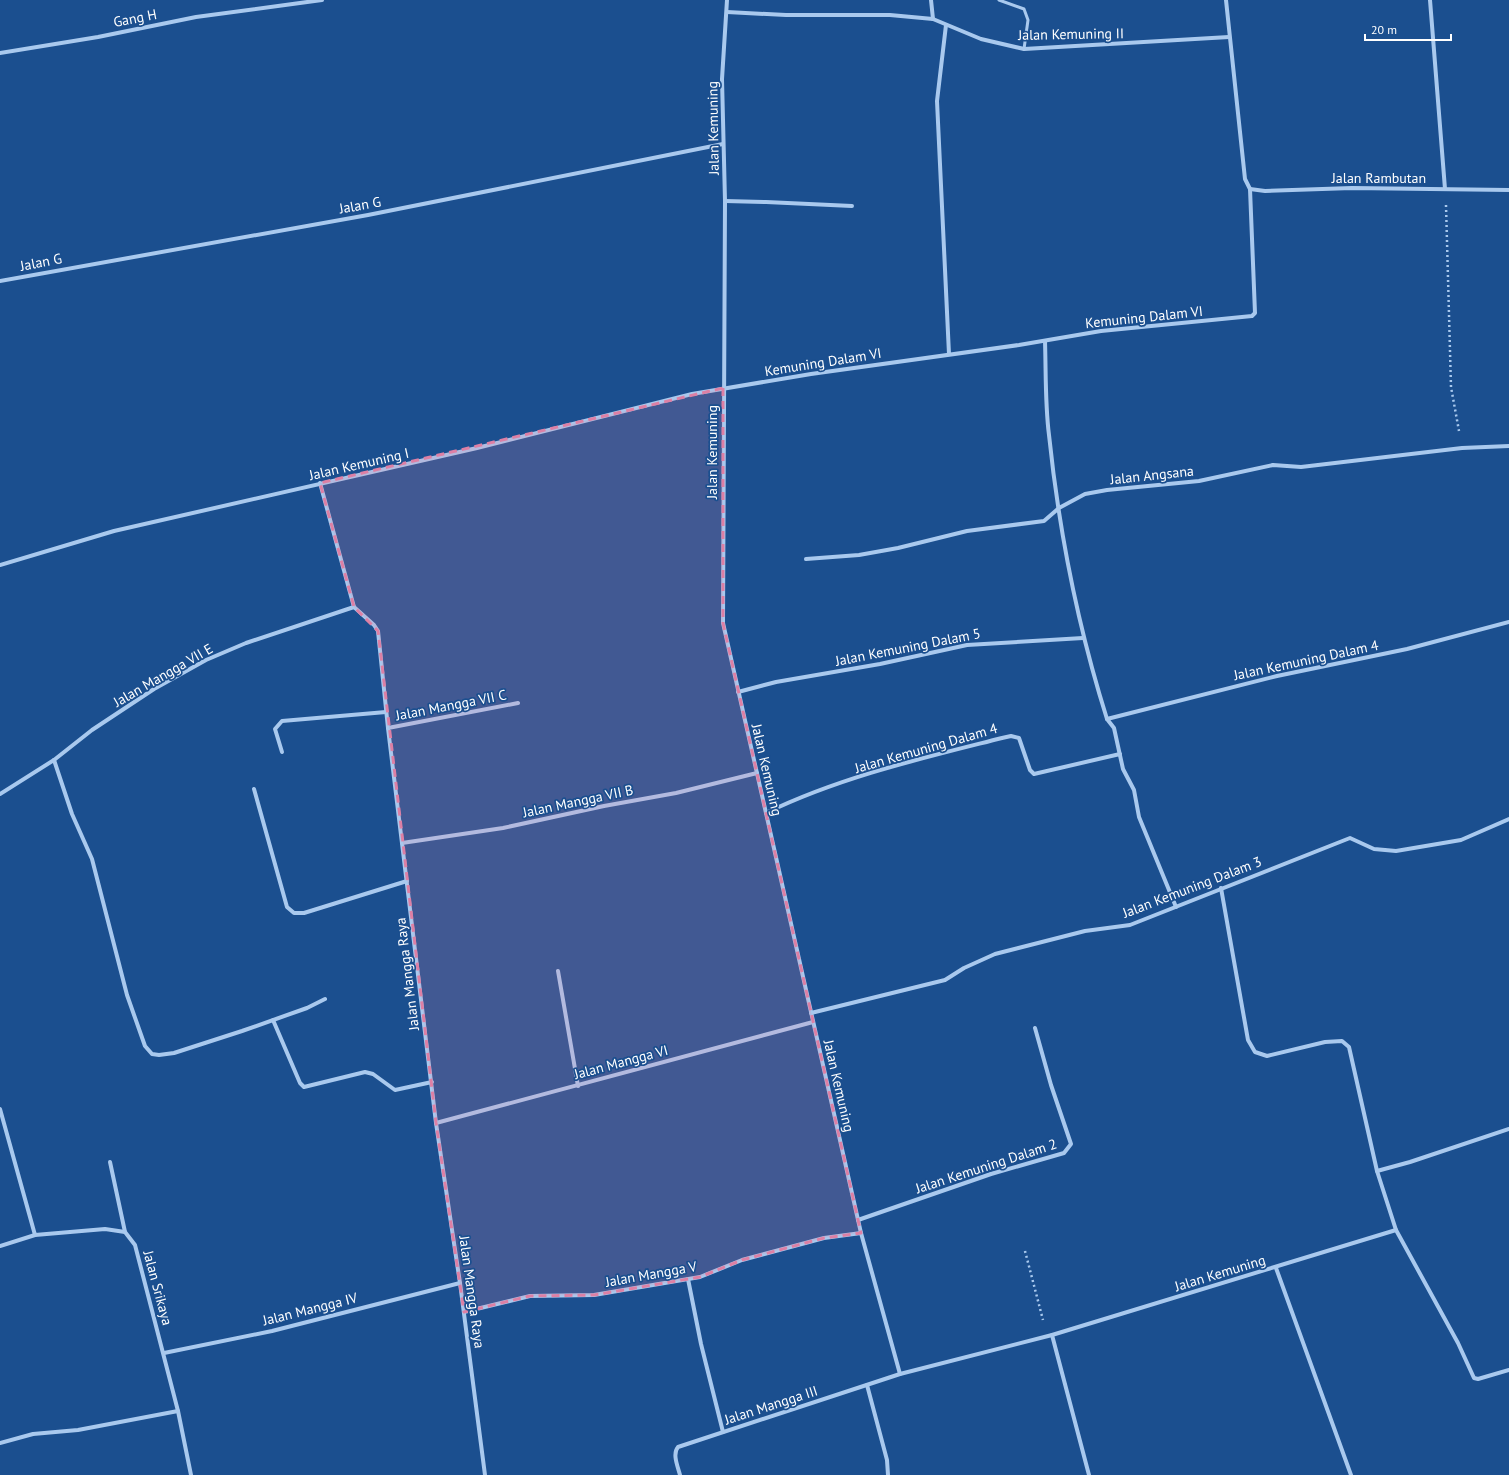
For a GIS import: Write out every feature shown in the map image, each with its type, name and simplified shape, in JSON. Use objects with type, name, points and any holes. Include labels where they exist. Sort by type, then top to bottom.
[{"type":"street","name":"Gang H","points":[[0,53],[98,37],[196,17],[322,0]]},
{"type":"street","name":"Jalan Kemuning","points":[[727,0],[722,79],[725,201],[723,624],[861,1233],[900,1374],[1052,1335],[1276,1268],[1351,1475]]},
{"type":"street","points":[[931,0],[933,19]]},
{"type":"street","name":"Kemuning Dalam VI","points":[[723,388],[1044,341],[1101,331],[1252,316],[1255,313],[1250,189],[1246,179],[1226,0]]},
{"type":"street","points":[[1430,0],[1445,189]]},
{"type":"street","name":"Jalan Kemuning II","points":[[727,12],[786,15],[890,15],[933,19],[981,39],[1024,49],[1229,37]]},
{"type":"street","points":[[946,25],[937,101],[949,354]]},
{"type":"street","name":"Jalan G","points":[[0,281],[368,215],[723,144]]},
{"type":"street","name":"Jalan Rambutan","points":[[1250,189],[1265,191],[1352,188],[1509,190]]},
{"type":"street","points":[[725,201],[852,206]]},
{"type":"street","points":[[1044,341],[1049,433],[1059,508],[1083,638],[1107,719],[1114,728],[1123,769],[1134,790],[1140,817],[1176,906]]},
{"type":"street","name":"Jalan Kemuning I","points":[[0,565],[114,531],[477,448],[692,394],[723,388]]},
{"type":"street","name":"Jalan Angsana","points":[[806,559],[859,555],[898,548],[967,531],[1044,521],[1059,508],[1085,494],[1107,490],[1199,481],[1273,465],[1301,466],[1462,448],[1509,446]]},
{"type":"street","points":[[320,483],[354,607]]},
{"type":"street","name":"Jalan Mangga Raya","points":[[354,607],[374,624],[378,631],[386,712],[421,1009],[464,1312],[485,1475]]},
{"type":"street","name":"Jalan Mangga VII E","points":[[0,794],[54,760],[105,722],[154,689],[206,660],[246,643],[354,607]]},
{"type":"street","name":"Jalan Kemuning Dalam 4","points":[[1107,719],[1277,676],[1407,649],[1509,622]]},
{"type":"street","name":"Jalan Kemuning Dalam 5","points":[[738,692],[776,682],[880,664],[967,644],[1083,638]]},
{"type":"street","name":"Jalan Mangga VII C","points":[[388,728],[518,702]]},
{"type":"street","points":[[282,752],[275,728],[282,721],[386,712]]},
{"type":"street","name":"Jalan Kemuning Dalam 4","points":[[766,814],[795,799],[861,777],[1011,736],[1019,738],[1030,770],[1034,774],[1120,754]]},
{"type":"street","points":[[54,760],[72,814],[92,859],[127,994],[145,1046],[152,1054],[159,1055],[174,1053],[273,1020],[325,999]]},
{"type":"street","name":"Jalan Mangga VII B","points":[[402,843],[503,828],[604,806],[676,793],[757,773]]},
{"type":"street","points":[[254,788],[287,907],[294,913],[304,913],[407,881]]},
{"type":"street","name":"Jalan Kemuning Dalam 3","points":[[811,1013],[946,980],[964,968],[995,954],[1085,931],[1130,925],[1350,838],[1374,849],[1396,851],[1461,840],[1509,819]]},
{"type":"street","points":[[1221,888],[1248,1040],[1255,1052],[1267,1056],[1325,1042],[1342,1041],[1346,1044],[1348,1047],[1377,1170],[1396,1230],[1458,1343],[1474,1378],[1478,1379],[1509,1370]]},
{"type":"street","points":[[558,971],[578,1086]]},
{"type":"street","points":[[273,1020],[300,1083],[304,1087],[364,1072],[373,1074],[395,1090],[432,1082]]},
{"type":"street","name":"Jalan Mangga VI","points":[[436,1123],[813,1022]]},
{"type":"street","name":"Jalan Kemuning Dalam 2","points":[[858,1220],[991,1174],[1064,1153],[1068,1149],[1071,1144],[1051,1085],[1036,1028]]},
{"type":"street","points":[[0,1109],[35,1235]]},
{"type":"street","points":[[1377,1170],[1410,1162],[1509,1129]]},
{"type":"street","points":[[0,1246],[35,1235],[105,1229],[125,1232],[110,1162]]},
{"type":"street","points":[[1276,1268],[1396,1230]]},
{"type":"street","name":"Jalan Srikaya","points":[[125,1232],[136,1245],[178,1411],[191,1475]]},
{"type":"street","name":"Jalan Mangga V","points":[[464,1312],[530,1296],[594,1295],[700,1277],[742,1260],[816,1240],[861,1233]]},
{"type":"street","points":[[688,1279],[701,1344],[723,1432]]},
{"type":"street","name":"Jalan Mangga IV","points":[[164,1353],[272,1331],[460,1283]]},
{"type":"street","points":[[1052,1335],[1089,1475]]},
{"type":"street","name":"Jalan Mangga III","points":[[680,1475],[675,1456],[675,1450],[678,1447],[900,1374]]},
{"type":"street","points":[[867,1385],[887,1460],[888,1475]]},
{"type":"street","points":[[0,1444],[33,1434],[78,1430],[178,1411]]},
{"type":"lane","points":[[999,0],[1024,9],[1028,20],[1024,49]]},
{"type":"path","points":[[1445,198],[1451,387],[1462,448]]},
{"type":"path","points":[[1025,1251],[1047,1336]]},
{"type":"highlighted area","points":[[723,388],[723,623],[861,1233],[824,1238],[742,1260],[700,1277],[594,1295],[530,1296],[464,1312],[436,1123],[378,631],[354,607],[320,483]]}]
